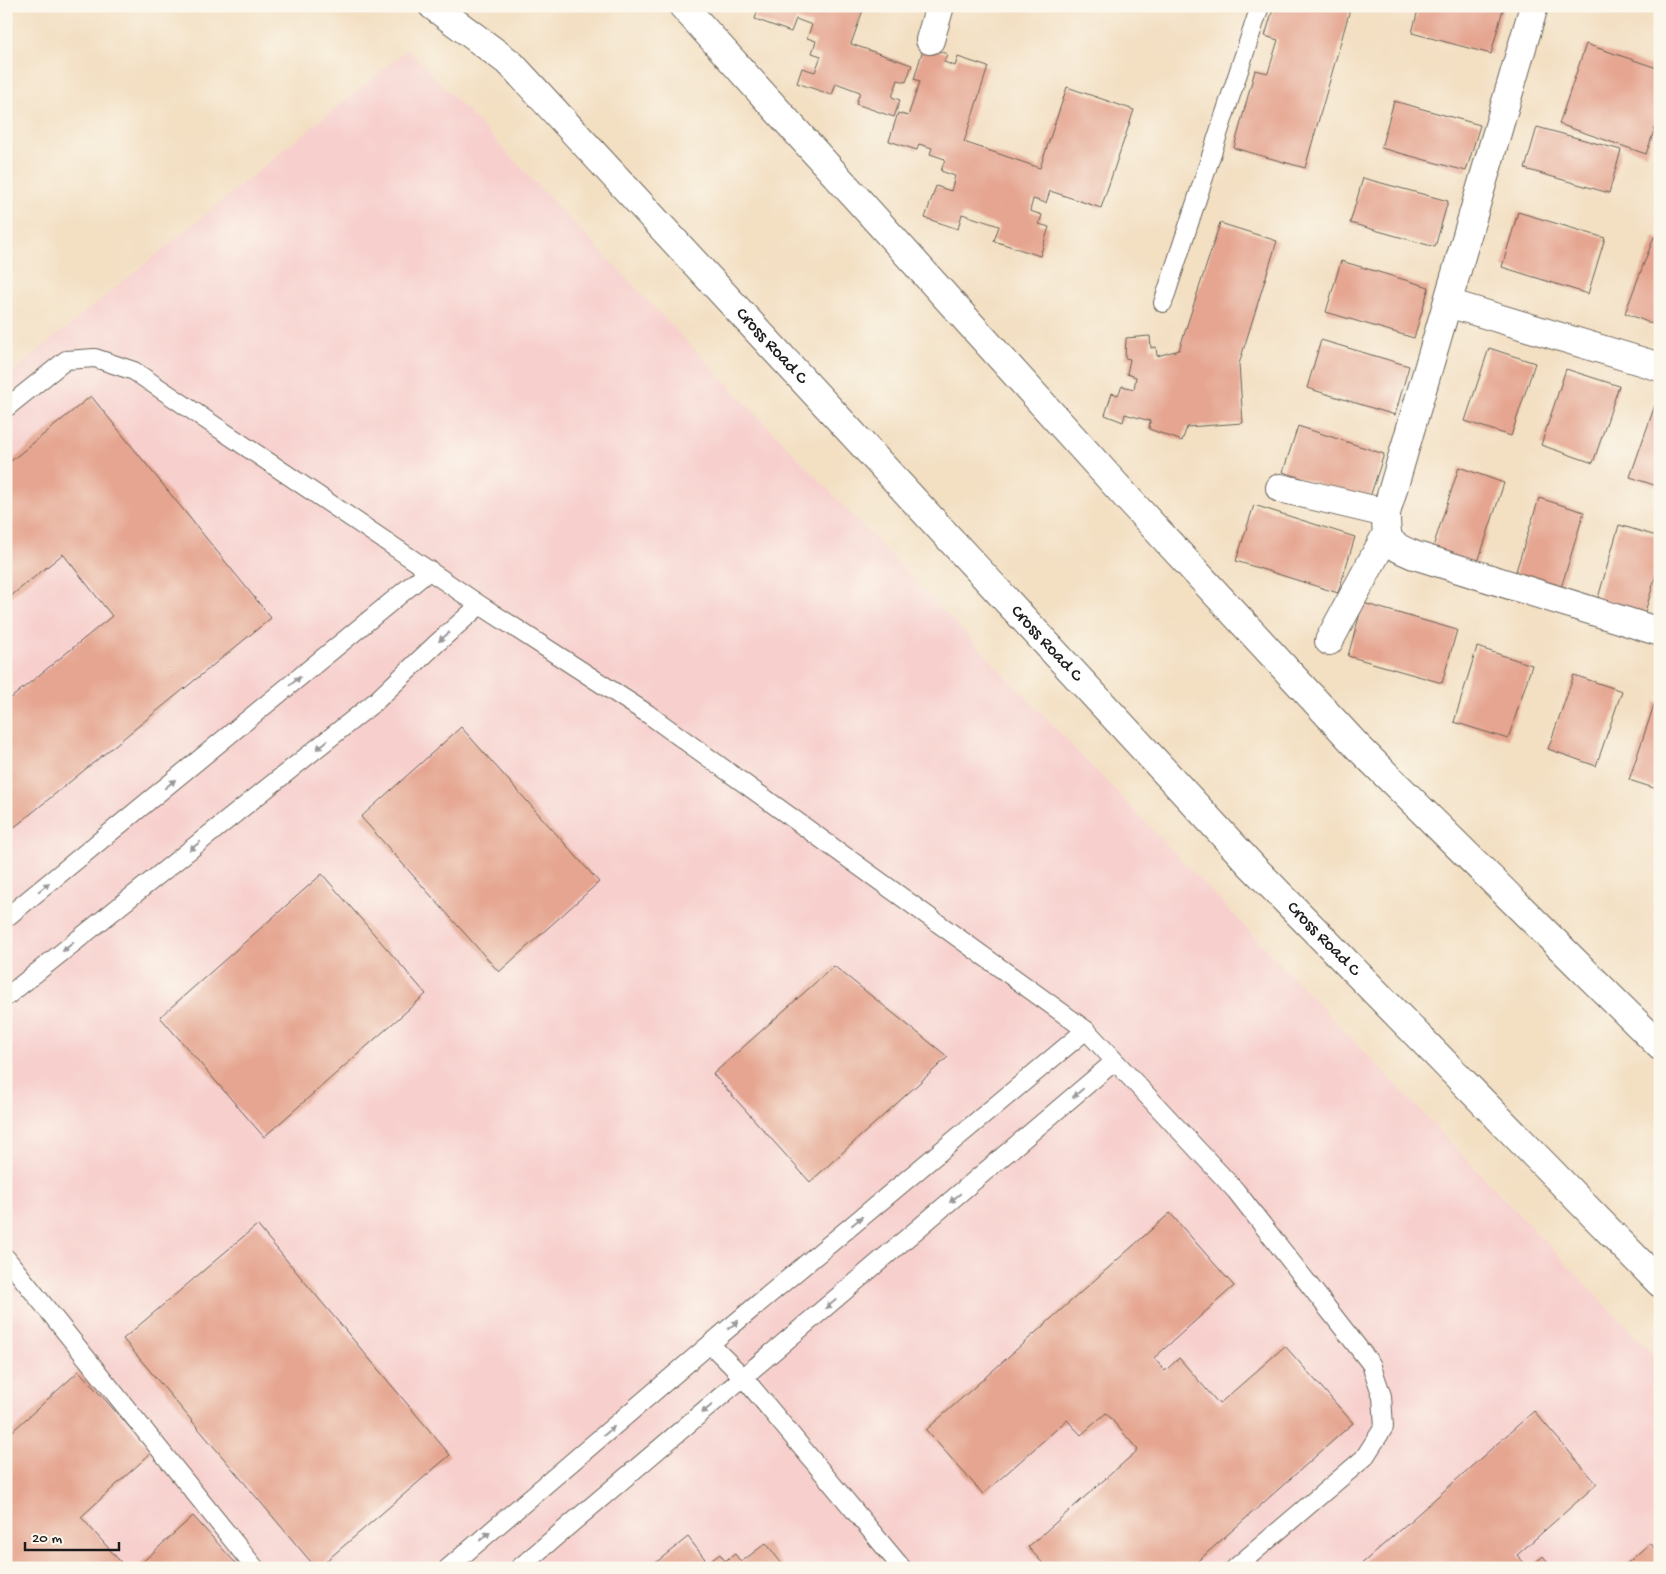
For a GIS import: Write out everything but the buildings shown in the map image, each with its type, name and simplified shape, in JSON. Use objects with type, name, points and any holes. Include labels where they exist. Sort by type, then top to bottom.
[{"type":"street","name":"Cross Road C","points":[[433,6],[512,64],[1252,866],[1660,1282]]},
{"type":"street","points":[[683,6],[1125,496],[1357,746],[1660,1046]]},
{"type":"street","points":[[930,40],[940,6]]},
{"type":"street","points":[[1329,641],[1386,524],[1534,6]]},
{"type":"street","points":[[1448,303],[1660,367]]},
{"type":"street","points":[[1280,488],[1386,524]]},
{"type":"street","points":[[1386,524],[1394,547],[1414,555],[1660,632]]},
{"type":"lane","points":[[1163,303],[1260,6]]},
{"type":"lane","points":[[6,408],[66,360],[95,358],[134,372],[480,605],[648,714],[1086,1030],[1236,1191],[1372,1364],[1382,1396],[1384,1427],[1364,1458],[1235,1568]]},
{"type":"lane","points":[[6,918],[430,570]]},
{"type":"lane","points":[[6,997],[376,701],[480,605]]},
{"type":"lane","points":[[448,1568],[710,1344],[1086,1030]]},
{"type":"lane","points":[[519,1568],[1116,1061]]},
{"type":"lane","points":[[6,1258],[255,1568]]},
{"type":"lane","points":[[710,1344],[744,1378],[902,1568]]},
{"type":"shaded area","points":[[408,49],[1660,1362],[1660,1568],[6,1568],[6,377]]}]
